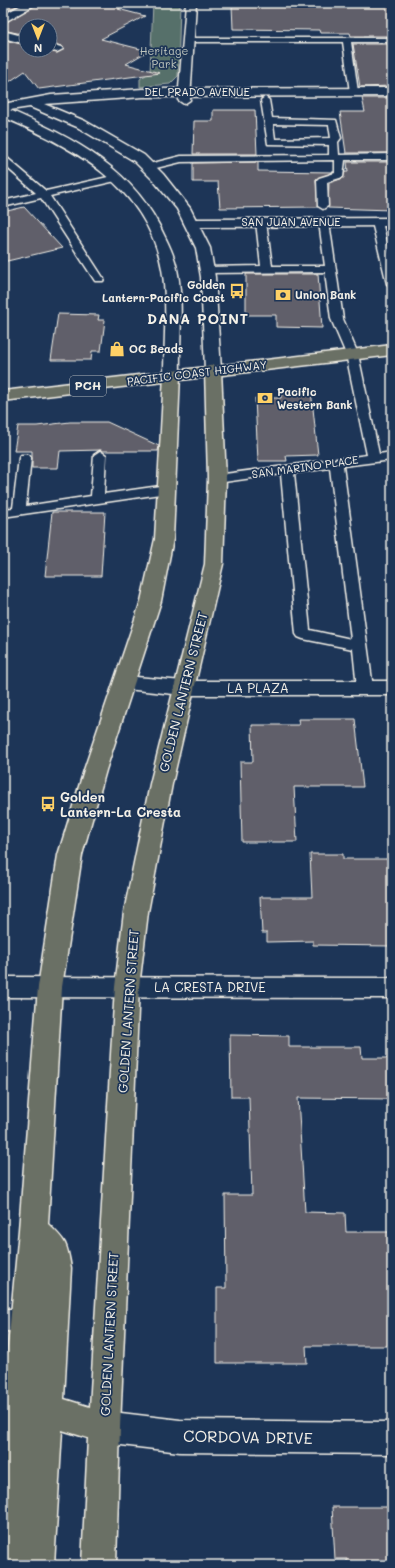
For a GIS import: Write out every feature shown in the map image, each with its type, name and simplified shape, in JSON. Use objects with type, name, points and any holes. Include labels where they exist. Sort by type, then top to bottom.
[{"type":"main road","points":[[3,20],[33,3]]},
{"type":"main road","points":[[184,96],[191,3]]},
{"type":"main road","points":[[3,34],[18,39]]},
{"type":"main road","name":"DEL PRADO AVENUE","points":[[3,110],[30,103],[81,96],[184,96],[392,92]]},
{"type":"main road","name":"GOLDEN LANTERN STREET","points":[[7,95],[51,110],[81,124],[139,158],[183,208],[203,248],[213,370],[213,407],[217,479],[214,564],[161,784],[137,905],[127,987],[104,1427],[99,1565]]},
{"type":"main road","name":"DEL PRADO AVENUE","points":[[3,110],[51,110],[184,96],[265,100],[392,100]]},
{"type":"main road","points":[[3,110],[77,147],[100,163],[117,178],[144,208],[153,224],[170,271],[172,375],[164,539],[151,601],[95,770],[70,855],[50,987],[33,1230],[14,1320],[4,1565]]},
{"type":"main road","name":"SAN JUAN AVENUE","points":[[191,223],[392,222]]},
{"type":"main road","name":"PACIFIC COAST HIGHWAY","points":[[3,396],[392,350]]},
{"type":"main road","name":"LA PLAZA","points":[[124,683],[183,688],[392,688]]},
{"type":"main road","name":"LA CRESTA DRIVE","points":[[3,987],[392,988]]},
{"type":"main road","points":[[33,1230],[54,1249],[57,1268],[37,1565]]},
{"type":"main road","points":[[47,1410],[104,1427]]},
{"type":"main road","name":"CORDOVA DRIVE","points":[[104,1427],[180,1436],[392,1438]]},
{"type":"lane","points":[[189,40],[392,40]]},
{"type":"lane","points":[[348,40],[354,92]]},
{"type":"lane","points":[[265,100],[270,142],[333,142]]},
{"type":"lane","points":[[268,121],[333,122],[336,138],[333,142],[340,175],[321,182],[323,206]]},
{"type":"lane","points":[[148,167],[181,159],[392,157]]},
{"type":"lane","points":[[3,159],[44,195],[100,279]]},
{"type":"lane","points":[[3,204],[117,178]]},
{"type":"lane","points":[[261,222],[267,269]]},
{"type":"lane","points":[[324,222],[337,319],[352,354],[374,458]]},
{"type":"lane","points":[[376,222],[388,250],[392,284]]},
{"type":"lane","points":[[206,270],[331,269]]},
{"type":"lane","points":[[97,500],[100,455]]},
{"type":"lane","name":"SAN MARINO PLACE","points":[[217,479],[392,456]]},
{"type":"lane","points":[[19,511],[25,458]]},
{"type":"lane","points":[[336,463],[365,688]]},
{"type":"lane","points":[[286,469],[303,634],[359,645]]},
{"type":"lane","points":[[3,513],[167,489]]},
{"type":"green space","name":"Heritage Park","points":[[153,3],[180,3],[178,76],[170,84],[140,87],[140,79],[150,72]]},
{"type":"building","points":[[3,3],[22,3],[3,13]]},
{"type":"building","points":[[39,3],[131,3],[118,9],[145,16],[101,39],[148,51],[126,64],[160,73],[39,89],[25,71],[3,86],[3,40],[18,43],[18,58],[58,58],[58,52],[64,49],[58,45],[58,18],[18,18],[18,33],[3,30],[3,24]]},
{"type":"building","points":[[232,5],[392,5],[392,36],[351,36],[350,33],[320,33],[319,30],[233,29]]},
{"type":"building","points":[[353,44],[392,44],[392,86],[360,87]]},
{"type":"building","points":[[362,98],[392,98],[392,153],[346,153],[340,112],[365,112]]},
{"type":"building","points":[[213,110],[255,110],[257,154],[193,154],[194,121],[213,121]]},
{"type":"building","points":[[258,162],[258,171],[334,172],[316,179],[318,207],[220,208],[218,182],[193,182],[193,163]]},
{"type":"building","points":[[347,162],[392,162],[392,210],[328,208],[329,183],[343,178],[345,172],[348,172]]},
{"type":"building","points":[[24,207],[62,248],[3,262],[3,212]]},
{"type":"building","name":"Union Bank","points":[[246,274],[318,274],[322,328],[276,327],[276,315],[246,315]]},
{"type":"building","points":[[58,314],[99,315],[98,320],[105,320],[101,351],[92,351],[91,360],[51,360]]},
{"type":"building","points":[[281,390],[311,390],[318,455],[286,456],[287,461],[258,461],[255,398],[281,398]]},
{"type":"building","points":[[70,422],[107,422],[159,446],[158,451],[60,451],[58,468],[32,468],[32,451],[14,451],[18,426],[37,426]]},
{"type":"building","points":[[52,512],[105,512],[101,576],[45,576]]},
{"type":"building","points":[[298,719],[355,719],[363,787],[294,787],[297,842],[242,842],[240,762],[253,762],[252,725],[299,725]]},
{"type":"building","points":[[310,854],[343,854],[343,859],[392,859],[392,946],[313,945],[313,941],[267,942],[267,933],[262,933],[260,897],[312,897]]},
{"type":"building","points":[[230,1035],[289,1036],[289,1047],[361,1047],[362,1058],[392,1058],[392,1099],[298,1098],[305,1212],[345,1213],[346,1232],[392,1232],[392,1346],[306,1346],[307,1363],[217,1363],[217,1288],[226,1288],[225,1195],[252,1195],[249,1097],[231,1097]]},
{"type":"building","points":[[332,1507],[392,1507],[392,1565],[347,1565],[347,1559],[335,1559]]},
{"type":"place","name":"Golden Lantern-Pacific Coast","points":[[237,291]]},
{"type":"place","name":"Union Bank","points":[[283,295]]},
{"type":"place","name":"OC Beads","points":[[117,349]]},
{"type":"place","name":"Pacific Western Bank","points":[[265,398]]},
{"type":"place","name":"Golden Lantern-La Cresta","points":[[48,804]]},
{"type":"district","name":"DANA POINT","points":[[198,319]]}]
